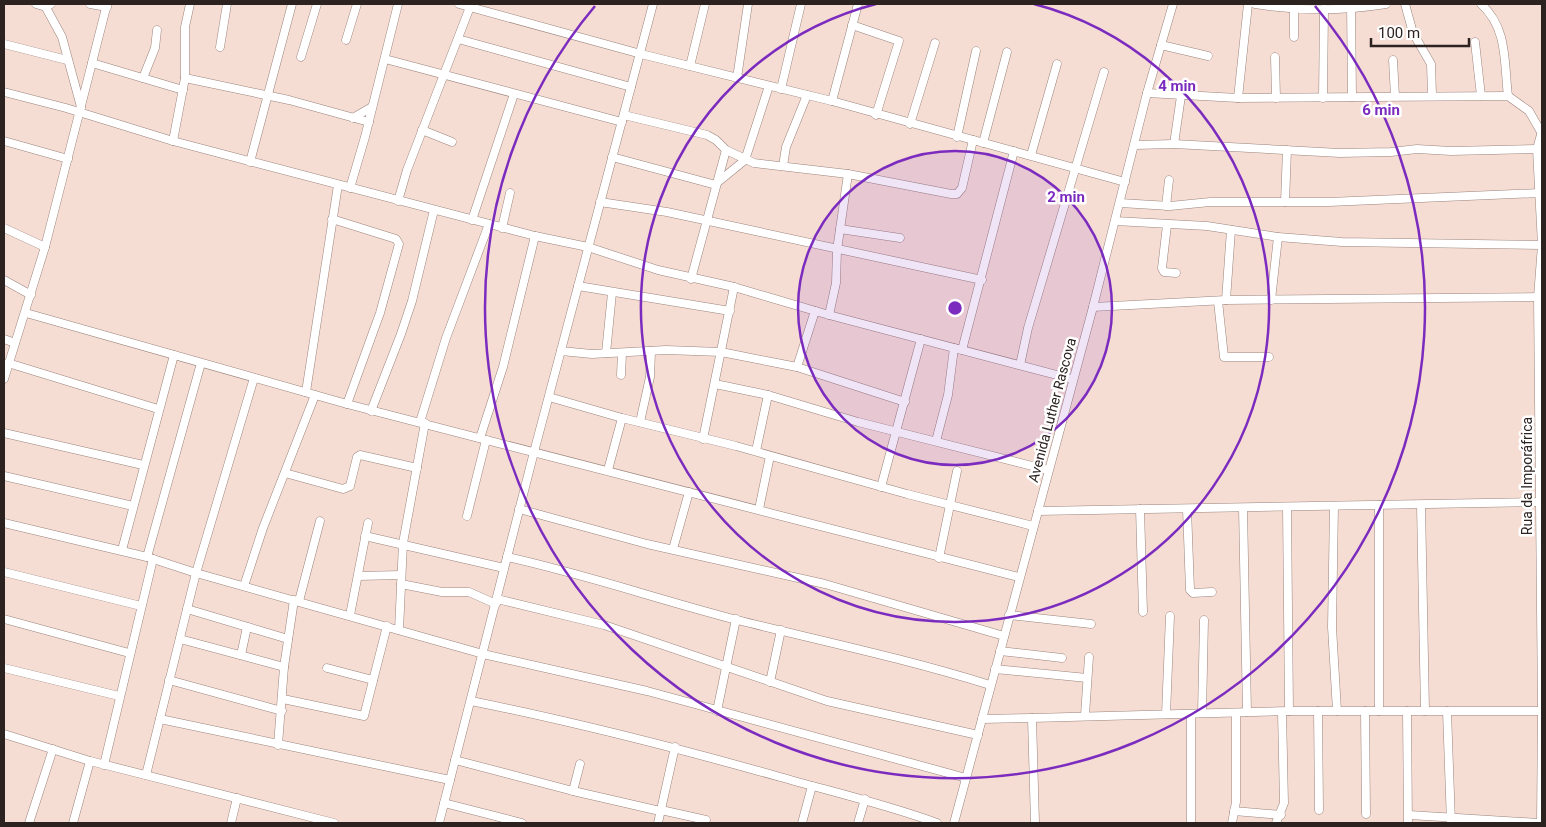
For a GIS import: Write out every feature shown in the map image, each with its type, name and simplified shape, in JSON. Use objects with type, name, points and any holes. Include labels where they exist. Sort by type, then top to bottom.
[{"type":"street","points":[[36,4],[47,5],[62,37],[81,111]]},
{"type":"street","points":[[4,379],[45,247],[107,5],[90,4]]},
{"type":"street","points":[[173,141],[185,78],[185,27],[190,4]]},
{"type":"street","points":[[220,47],[227,4]]},
{"type":"street","points":[[250,162],[292,4]]},
{"type":"street","points":[[301,57],[318,4]]},
{"type":"street","points":[[346,40],[357,4]]},
{"type":"street","points":[[350,188],[369,122],[385,60],[388,38],[398,4]]},
{"type":"street","points":[[460,4],[641,54],[832,101],[876,115],[1031,155],[1125,182]]},
{"type":"street","points":[[488,12],[491,4]]},
{"type":"street","points":[[439,823],[497,602],[506,557],[612,156],[641,54],[652,4]]},
{"type":"street","points":[[690,66],[705,4]]},
{"type":"street","points":[[737,78],[748,4]]},
{"type":"street","points":[[781,89],[801,4]]},
{"type":"street","points":[[832,101],[858,4]]},
{"type":"street","name":"Avenida Luther Rascova","points":[[954,823],[1018,577],[1038,511],[1072,379],[1093,307],[1147,93],[1173,4]]},
{"type":"street","points":[[1238,98],[1248,4]]},
{"type":"street","points":[[1255,4],[1294,8],[1386,4]]},
{"type":"street","points":[[1405,4],[1413,33],[1431,64],[1432,95]]},
{"type":"street","points":[[1481,4],[1497,22],[1502,36],[1508,96]]},
{"type":"street","points":[[1351,6],[1352,97]]},
{"type":"street","points":[[398,201],[422,130],[470,7]]},
{"type":"street","points":[[1323,7],[1323,98]]},
{"type":"street","points":[[1294,8],[1294,37]]},
{"type":"street","points":[[852,25],[899,42],[876,115]]},
{"type":"street","points":[[143,78],[155,48],[157,30]]},
{"type":"street","points":[[458,39],[631,87]]},
{"type":"street","points":[[1475,42],[1481,96]]},
{"type":"street","points":[[910,124],[935,43]]},
{"type":"street","points":[[4,44],[67,60]]},
{"type":"street","points":[[1161,45],[1208,56]]},
{"type":"street","points":[[957,137],[976,51]]},
{"type":"street","points":[[983,143],[1007,52]]},
{"type":"street","points":[[1275,57],[1276,98]]},
{"type":"street","points":[[385,60],[514,94],[707,135],[716,140],[726,150],[754,163],[848,174],[957,194],[962,188],[973,140]]},
{"type":"street","points":[[1393,60],[1395,96]]},
{"type":"street","points":[[92,63],[183,90]]},
{"type":"street","points":[[1031,155],[1057,64]]},
{"type":"street","points":[[1020,365],[1028,328],[1077,169],[1104,72]]},
{"type":"street","points":[[185,78],[289,100],[369,122]]},
{"type":"street","points":[[717,184],[745,160],[769,86]]},
{"type":"street","points":[[4,92],[81,111],[173,141],[250,162],[502,228],[588,248],[691,279],[734,286],[829,315],[1072,379]]},
{"type":"street","points":[[1147,93],[1238,98],[1432,95],[1508,96],[1529,111],[1542,131]]},
{"type":"street","points":[[472,220],[514,94]]},
{"type":"street","points":[[783,166],[786,147],[807,95]]},
{"type":"street","points":[[1174,144],[1181,96]]},
{"type":"street","points":[[352,118],[372,107]]},
{"type":"street","points":[[422,130],[452,142]]},
{"type":"street","name":"Rua da Imporáfrica","points":[[1540,820],[1542,711],[1540,297],[1542,207],[1537,148],[1542,131]]},
{"type":"street","points":[[4,141],[68,159]]},
{"type":"street","points":[[1135,145],[1174,144],[1369,153],[1416,149],[1451,151],[1537,148]]},
{"type":"street","points":[[691,279],[726,150]]},
{"type":"street","points":[[1285,202],[1287,150]]},
{"type":"street","points":[[936,441],[958,349],[982,280],[1014,151]]},
{"type":"street","points":[[612,156],[717,184]]},
{"type":"street","points":[[829,315],[836,283],[837,250],[848,174]]},
{"type":"street","points":[[1166,206],[1169,180]]},
{"type":"street","points":[[306,392],[338,185]]},
{"type":"street","points":[[502,228],[510,193]]},
{"type":"street","points":[[1120,203],[1166,206],[1210,202],[1285,202],[1540,193]]},
{"type":"street","points":[[600,202],[632,206],[706,221],[982,280]]},
{"type":"street","points":[[371,411],[412,301],[434,210]]},
{"type":"street","points":[[332,219],[396,239],[399,244],[380,312],[347,404]]},
{"type":"street","points":[[1115,221],[1207,226],[1278,237],[1342,242],[1542,245]]},
{"type":"street","points":[[399,630],[404,543],[423,423],[446,338],[490,224]]},
{"type":"street","points":[[1167,225],[1163,270],[1176,273]]},
{"type":"street","points":[[4,228],[45,247]]},
{"type":"street","points":[[840,229],[900,238]]},
{"type":"street","points":[[1231,230],[1222,300],[1224,358],[1269,357]]},
{"type":"street","points":[[467,516],[483,439],[536,236]]},
{"type":"street","points":[[1271,300],[1278,237]]},
{"type":"street","points":[[4,280],[31,295]]},
{"type":"street","points":[[578,286],[730,311]]},
{"type":"street","points":[[703,439],[734,286]]},
{"type":"street","points":[[606,353],[612,292]]},
{"type":"street","points":[[1093,307],[1222,300],[1540,297]]},
{"type":"street","points":[[797,366],[816,311]]},
{"type":"street","points":[[26,313],[371,411],[608,470],[939,558],[1018,577]]},
{"type":"street","points":[[4,339],[15,343]]},
{"type":"street","points":[[881,486],[921,339]]},
{"type":"street","points":[[561,351],[582,354],[651,351],[721,352],[797,366],[905,402]]},
{"type":"street","points":[[640,422],[650,377],[651,351]]},
{"type":"street","points":[[621,375],[622,353]]},
{"type":"street","points":[[122,550],[143,465],[174,355]]},
{"type":"street","points":[[8,363],[158,409]]},
{"type":"street","points":[[104,765],[118,696],[141,606],[150,558],[201,363]]},
{"type":"street","points":[[146,776],[196,574],[254,378]]},
{"type":"street","points":[[715,384],[768,395],[895,431],[1048,470]]},
{"type":"street","points":[[244,586],[263,528],[315,395]]},
{"type":"street","points":[[756,452],[768,395]]},
{"type":"street","points":[[549,397],[1033,526]]},
{"type":"street","points":[[608,470],[622,418]]},
{"type":"street","points":[[4,433],[143,465]]},
{"type":"street","points":[[285,473],[343,489],[350,486],[357,457],[360,455],[417,468]]},
{"type":"street","points":[[759,509],[770,456]]},
{"type":"street","points":[[939,558],[957,471]]},
{"type":"street","points":[[4,476],[133,506]]},
{"type":"street","points":[[673,550],[689,492]]},
{"type":"street","points":[[1038,511],[1540,502]]},
{"type":"street","points":[[1421,504],[1425,711]]},
{"type":"street","points":[[1378,711],[1379,505]]},
{"type":"street","points":[[1334,506],[1332,627],[1337,711]]},
{"type":"street","points":[[1276,823],[1281,815],[1284,803],[1287,507]]},
{"type":"street","points":[[1187,508],[1190,590],[1193,593],[1212,592]]},
{"type":"street","points":[[1243,508],[1247,712]]},
{"type":"street","points":[[519,509],[673,550],[825,584],[1004,636]]},
{"type":"street","points":[[1140,509],[1143,612]]},
{"type":"street","points":[[278,745],[288,640],[296,601],[320,521]]},
{"type":"street","points":[[4,523],[122,550],[196,574],[350,615],[483,654],[647,691],[966,778]]},
{"type":"street","points":[[350,615],[368,523]]},
{"type":"street","points":[[365,536],[404,543],[504,568]]},
{"type":"street","points":[[506,557],[561,569],[736,619],[924,664],[990,684]]},
{"type":"street","points":[[4,572],[141,606]]},
{"type":"street","points":[[358,576],[401,579],[442,592],[469,592],[497,602],[604,625],[827,701],[978,735]]},
{"type":"street","points":[[187,609],[288,640]]},
{"type":"street","points":[[1009,615],[1091,624]]},
{"type":"street","points":[[1166,714],[1170,616]]},
{"type":"street","points":[[4,619],[129,653]]},
{"type":"street","points":[[717,711],[736,619]]},
{"type":"street","points":[[1202,713],[1204,620]]},
{"type":"street","points":[[283,699],[364,716],[387,626]]},
{"type":"street","points":[[241,655],[247,627]]},
{"type":"street","points":[[770,682],[781,630]]},
{"type":"street","points":[[180,639],[284,668]]},
{"type":"street","points":[[1000,651],[1062,658]]},
{"type":"street","points":[[1085,715],[1089,657]]},
{"type":"street","points":[[4,668],[118,696]]},
{"type":"street","points":[[327,668],[373,680]]},
{"type":"street","points":[[995,669],[1087,678]]},
{"type":"street","points":[[169,680],[282,711]]},
{"type":"street","points":[[471,701],[583,724],[675,747],[865,799],[937,823]]},
{"type":"street","points":[[982,718],[1286,711],[1542,711]]},
{"type":"street","points":[[1318,711],[1318,810]]},
{"type":"street","points":[[1365,711],[1366,814]]},
{"type":"street","points":[[1407,711],[1408,823]]},
{"type":"street","points":[[1447,711],[1451,820]]},
{"type":"street","points":[[1232,823],[1236,802],[1236,713]]},
{"type":"street","points":[[1190,714],[1191,823]]},
{"type":"street","points":[[160,718],[278,745],[450,780]]},
{"type":"street","points":[[1032,718],[1035,823]]},
{"type":"street","points":[[4,734],[104,765],[334,823]]},
{"type":"street","points":[[658,823],[675,747]]},
{"type":"street","points":[[29,823],[53,749]]},
{"type":"street","points":[[455,760],[573,791],[706,820]]},
{"type":"street","points":[[73,823],[90,761]]},
{"type":"street","points":[[573,791],[580,764]]},
{"type":"street","points":[[802,823],[812,786]]},
{"type":"street","points":[[231,823],[237,798]]},
{"type":"street","points":[[858,823],[865,799]]},
{"type":"street","points":[[444,803],[522,823]]},
{"type":"street","points":[[1234,811],[1281,815]]},
{"type":"street","points":[[1409,815],[1451,820],[1540,820]]}]
